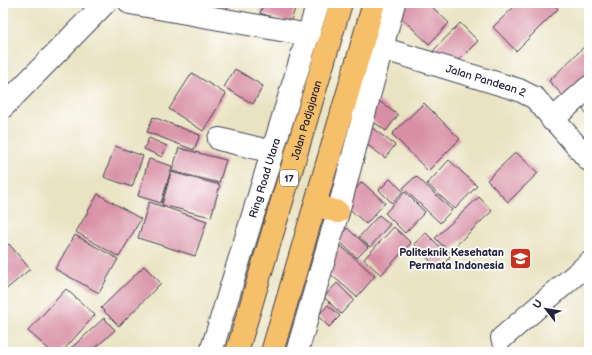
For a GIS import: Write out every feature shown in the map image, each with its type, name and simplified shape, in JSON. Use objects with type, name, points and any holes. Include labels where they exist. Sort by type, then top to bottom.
[{"type":"highway","name":"Jalan Padjajaran","points":[[237,352],[340,3]]},
{"type":"highway","points":[[272,352],[316,206],[374,3]]},
{"type":"highway","points":[[316,206],[338,212]]},
{"type":"street","points":[[3,107],[105,3]]},
{"type":"street","points":[[130,3],[309,35]]},
{"type":"street","name":"Ring Road Utara","points":[[211,352],[318,3]]},
{"type":"street","points":[[297,352],[338,212],[394,3]]},
{"type":"street","name":"Jalan Pandean 2","points":[[381,48],[519,90],[535,98],[552,120],[589,160]]},
{"type":"street","points":[[552,120],[589,86]]},
{"type":"street","points":[[219,139],[273,152]]},
{"type":"street","points":[[502,338],[589,263]]},
{"type":"building","points":[[202,3],[222,3],[211,13]]},
{"type":"building","points":[[264,3],[297,3],[290,23],[260,13]]},
{"type":"building","points":[[402,3],[428,3],[449,23],[429,44],[394,11]]},
{"type":"building","points":[[518,3],[552,3],[558,9],[516,51],[493,27]]},
{"type":"building","points":[[460,23],[478,41],[451,68],[433,51]]},
{"type":"building","points":[[589,42],[589,76],[566,99],[549,81]]},
{"type":"building","points":[[235,69],[263,86],[253,104],[224,87]]},
{"type":"building","points":[[192,73],[226,94],[203,131],[169,109]]},
{"type":"building","points":[[589,93],[589,117],[578,102]]},
{"type":"building","points":[[379,101],[398,115],[386,131],[367,117]]},
{"type":"building","points":[[424,103],[460,139],[428,171],[392,134]]},
{"type":"building","points":[[153,117],[200,135],[194,150],[147,132]]},
{"type":"building","points":[[371,127],[395,145],[385,158],[361,140]]},
{"type":"building","points":[[149,138],[167,146],[162,157],[144,149]]},
{"type":"building","points":[[115,146],[143,156],[132,187],[104,177]]},
{"type":"building","points":[[179,148],[226,160],[219,183],[172,171]]},
{"type":"building","points":[[516,152],[538,173],[508,202],[487,180]]},
{"type":"building","points":[[149,159],[172,166],[161,203],[138,196]]},
{"type":"building","points":[[449,160],[477,186],[455,209],[427,184]]},
{"type":"building","points":[[171,172],[220,185],[211,217],[162,205]]},
{"type":"building","points":[[416,176],[452,210],[440,223],[403,188]]},
{"type":"building","points":[[390,179],[403,191],[392,203],[379,190]]},
{"type":"building","points":[[362,182],[385,203],[366,224],[343,203]]},
{"type":"building","points":[[405,192],[425,212],[405,233],[385,213]]},
{"type":"building","points":[[98,194],[141,219],[119,257],[76,232]]},
{"type":"building","points":[[479,197],[492,211],[449,252],[435,238]]},
{"type":"building","points":[[149,202],[207,221],[195,256],[138,238]]},
{"type":"building","points":[[379,215],[390,224],[370,247],[359,237]]},
{"type":"building","points":[[394,227],[411,243],[381,275],[364,259]]},
{"type":"building","points":[[347,228],[368,247],[357,258],[337,239]]},
{"type":"building","points":[[426,233],[450,257],[438,269],[414,244]]},
{"type":"building","points":[[75,235],[118,259],[99,293],[55,269]]},
{"type":"building","points":[[9,244],[30,269],[3,292],[3,249]]},
{"type":"building","points":[[341,246],[375,276],[357,297],[322,267]]},
{"type":"building","points":[[144,266],[161,283],[119,326],[101,308]]},
{"type":"building","points":[[337,283],[354,300],[341,314],[324,297]]},
{"type":"building","points":[[66,289],[95,315],[62,352],[52,352],[28,331]]},
{"type":"building","points":[[328,305],[340,316],[329,327],[318,316]]},
{"type":"building","points":[[104,318],[115,330],[91,352],[67,352]]},
{"type":"place","name":"Politeknik Kesehatan Permata Indonesia","points":[[520,258]]}]
